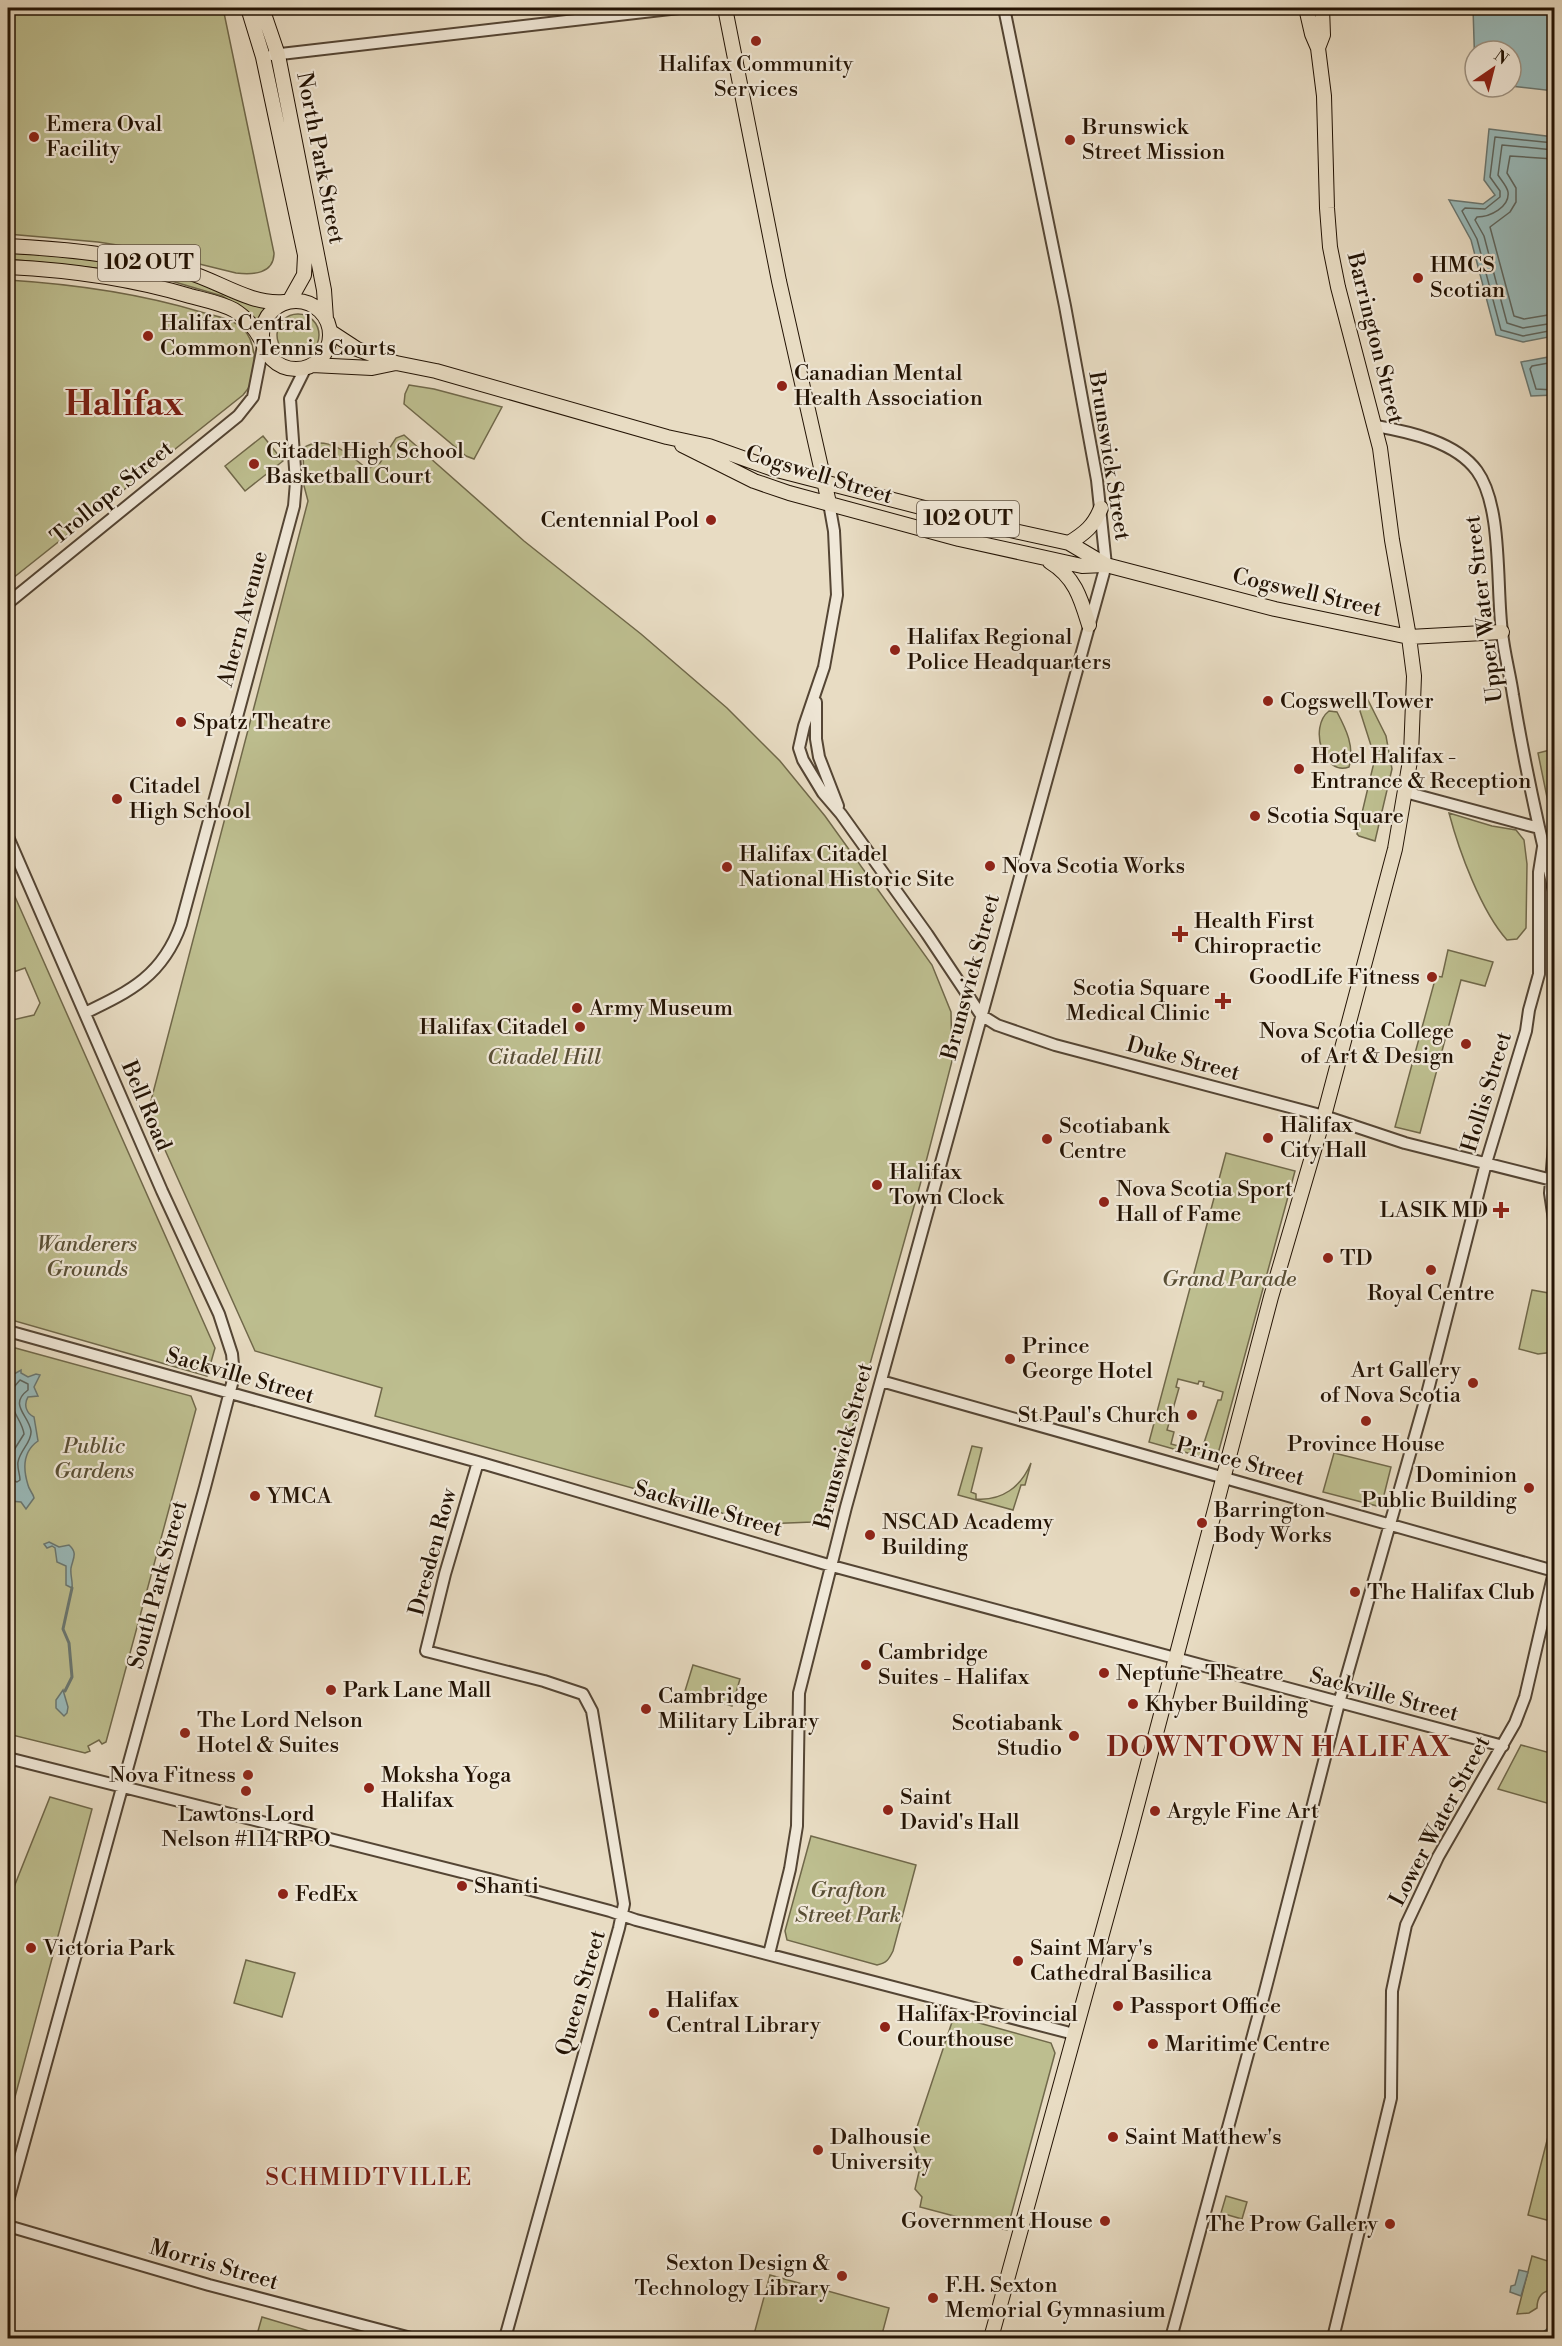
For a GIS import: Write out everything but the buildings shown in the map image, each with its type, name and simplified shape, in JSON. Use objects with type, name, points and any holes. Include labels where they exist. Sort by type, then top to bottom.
[{"type":"main road","name":"North Park Street","points":[[248,8],[263,57],[305,255],[304,275],[287,301]]},
{"type":"main road","name":"North Park Street","points":[[262,8],[278,55],[324,290],[328,325]]},
{"type":"main road","points":[[725,8],[779,281],[830,504]]},
{"type":"main road","name":"Barrington Street","points":[[991,2338],[1275,1284],[1324,1116],[1395,849],[1411,755],[1414,676],[1409,637],[1392,540],[1376,426],[1338,287],[1330,247],[1324,96],[1318,48],[1311,34],[1306,8]]},
{"type":"main road","name":"Barrington Street","points":[[1318,48],[1323,35],[1322,8]]},
{"type":"main road","name":"102 OUT","points":[[8,246],[56,248],[156,264],[217,282],[261,302],[287,301],[309,305],[328,325]]},
{"type":"main road","points":[[8,267],[58,269],[107,276],[153,285],[219,304],[233,309],[249,322],[274,361],[295,369],[309,366],[326,350],[328,325]]},
{"type":"main road","points":[[263,343],[262,331],[269,314],[287,301]]},
{"type":"main road","name":"Cogswell Street","points":[[328,325],[357,350],[396,363],[512,391],[667,437],[709,446],[773,469],[1069,543],[1106,565],[1192,588],[1275,609],[1409,637],[1502,633]]},
{"type":"main road","name":"Cogswell Street","points":[[309,366],[372,368],[396,363]]},
{"type":"main road","name":"Cogswell Street","points":[[667,437],[754,481],[830,504],[959,539],[1043,558],[1082,566],[1106,565]]},
{"type":"main road","points":[[1069,543],[1088,531],[1096,522],[1101,508]]},
{"type":"main road","points":[[1043,558],[1058,567],[1075,585],[1089,625]]},
{"type":"street","points":[[263,57],[679,8]]},
{"type":"street","name":"Brunswick Street","points":[[769,1954],[790,1869],[797,1826],[799,1693],[881,1381],[1106,565],[1101,508],[1065,306],[1004,8]]},
{"type":"street","name":"Trollope Street","points":[[8,603],[238,416],[254,397],[263,343]]},
{"type":"street","name":"Ahern Avenue","points":[[85,1013],[124,994],[149,976],[168,954],[182,924],[294,506],[296,482],[290,399],[309,366]]},
{"type":"street","name":"Upper Water Street","points":[[1376,426],[1398,429],[1448,447],[1470,462],[1482,479],[1494,517],[1502,633],[1521,746],[1554,891]]},
{"type":"street","points":[[830,504],[834,531],[837,595],[824,667],[799,748],[803,760],[823,793],[841,814],[927,934],[981,1015]]},
{"type":"street","points":[[816,696],[816,739],[819,757],[841,814]]},
{"type":"street","points":[[1405,792],[1539,828]]},
{"type":"street","name":"Bell Road","points":[[8,837],[162,1191],[219,1314],[232,1354],[234,1376],[229,1394]]},
{"type":"street","name":"Hollis Street","points":[[1171,2338],[1262,2002],[1339,1703],[1440,1344],[1486,1162],[1526,1031],[1539,974],[1539,872],[1543,847]]},
{"type":"street","name":"Duke Street","points":[[981,1015],[997,1025],[1055,1045],[1324,1116],[1404,1143],[1552,1180]]},
{"type":"street","points":[[1554,1145],[1551,1197],[1554,1220]]},
{"type":"street","name":"Sackville Street","points":[[8,1331],[478,1462],[832,1566],[1003,1610],[1175,1659],[1503,1746]]},
{"type":"street","name":"Prince Street","points":[[881,1381],[1554,1571]]},
{"type":"street","name":"South Park Street","points":[[8,2194],[167,1627],[229,1394]]},
{"type":"street","name":"Dresden Row","points":[[426,1651],[445,1574],[478,1462]]},
{"type":"street","name":"Lower Water Street","points":[[1333,2338],[1391,2098],[1392,1991],[1406,1925],[1438,1857],[1503,1746],[1525,1697],[1554,1571]]},
{"type":"street","name":"Queen Street","points":[[426,1651],[544,1681],[584,1694],[589,1702],[624,1904],[623,1915],[505,2338]]},
{"type":"street","points":[[8,1758],[497,1881],[1074,2034]]},
{"type":"street","name":"Morris Street","points":[[8,2226],[209,2285],[411,2338]]},
{"type":"green space","points":[[8,8],[223,8],[274,253],[270,265],[261,272],[236,273],[130,247],[8,234]]},
{"type":"green space","points":[[8,251],[48,253],[174,272],[265,307],[265,311],[256,321],[241,307],[222,296],[168,280],[125,271],[8,259]]},
{"type":"green space","points":[[8,280],[81,287],[129,295],[223,318],[238,325],[247,334],[255,360],[254,374],[243,395],[8,582]]},
{"type":"green space","points":[[298,314],[306,315],[313,320],[318,327],[318,343],[313,350],[306,355],[298,356],[290,355],[283,350],[278,343],[277,335],[278,327],[283,320],[290,315]]},
{"type":"green space","points":[[409,385],[434,389],[502,407],[474,459],[466,456],[404,404]]},
{"type":"green space","name":"Citadel Hill","points":[[404,435],[524,541],[641,634],[727,708],[780,761],[825,816],[932,965],[951,1012],[952,1061],[920,1185],[830,1507],[813,1522],[761,1524],[375,1416],[382,1388],[255,1351],[148,1112],[308,501],[304,486],[303,448],[312,444],[329,444],[346,452],[367,469],[380,463],[396,438]]},
{"type":"green space","name":"Citadel High School Basketball Court","points":[[263,436],[283,461],[245,491],[225,466]]},
{"type":"green space","points":[[1368,700],[1386,736],[1392,769],[1375,841],[1357,834],[1375,758],[1360,711],[1363,702]]},
{"type":"green space","points":[[1329,711],[1337,712],[1346,732],[1351,752],[1349,767],[1340,768],[1332,765],[1322,749],[1320,728],[1323,718]]},
{"type":"green space","points":[[1554,749],[1554,816],[1551,817],[1538,753]]},
{"type":"green space","points":[[1449,813],[1492,826],[1516,830],[1524,840],[1527,864],[1526,928],[1517,939],[1507,940],[1488,913],[1465,862]]},
{"type":"green space","name":"Wanderers Grounds","points":[[8,881],[215,1348],[207,1376],[8,1319],[8,1021],[34,1015],[40,1003],[25,968],[8,974]]},
{"type":"green space","points":[[1448,950],[1493,962],[1485,986],[1461,980],[1420,1133],[1395,1127],[1436,976],[1442,977]]},
{"type":"green space","name":"Grand Parade","points":[[1226,1153],[1295,1171],[1216,1461],[1149,1442]],"holes":[[[1178,1379],[1198,1384],[1199,1381],[1204,1382],[1203,1386],[1223,1392],[1221,1400],[1218,1400],[1201,1452],[1171,1444],[1174,1432],[1167,1430],[1179,1388],[1176,1387]]]},
{"type":"green space","points":[[1532,1290],[1554,1294],[1554,1352],[1538,1354],[1519,1349]]},
{"type":"green space","name":"Public Gardens","points":[[8,1346],[191,1396],[196,1409],[106,1742],[102,1744],[99,1740],[88,1746],[90,1751],[85,1753],[8,1734]]},
{"type":"green space","points":[[972,1446],[982,1448],[971,1492],[976,1494],[976,1499],[994,1498],[1009,1491],[1022,1479],[1031,1463],[1025,1485],[1021,1485],[1013,1510],[958,1495]]},
{"type":"green space","points":[[1334,1453],[1391,1467],[1381,1507],[1323,1492]]},
{"type":"green space","points":[[693,1665],[740,1679],[732,1706],[685,1691]]},
{"type":"green space","points":[[1521,1745],[1554,1754],[1554,1805],[1498,1789]]},
{"type":"green space","name":"Victoria Park","points":[[50,1797],[92,1809],[8,2123],[8,1902]]},
{"type":"green space","name":"Grafton Street Park","points":[[811,1836],[916,1865],[893,1951],[885,1962],[877,1965],[787,1940],[785,1931]]},
{"type":"green space","points":[[246,1960],[295,1973],[282,2017],[234,2003]]},
{"type":"green space","points":[[954,2016],[1051,2043],[1055,2053],[1007,2230],[920,2207],[922,2197],[915,2189],[921,2163],[912,2142]]},
{"type":"green space","points":[[1554,2113],[1554,2222],[1528,2215]]},
{"type":"green space","points":[[1226,2196],[1247,2202],[1242,2219],[1221,2213]]},
{"type":"green space","points":[[1532,2256],[1554,2263],[1554,2291],[1547,2291],[1541,2295],[1537,2308],[1529,2313],[1517,2314]]},
{"type":"green space","points":[[770,2275],[889,2308],[881,2338],[753,2338]]},
{"type":"green space","points":[[262,2317],[309,2331],[306,2338],[256,2338]]},
{"type":"water","points":[[1473,8],[1554,8],[1554,91],[1523,87],[1523,39],[1474,39]]},
{"type":"water","points":[[1489,129],[1554,137],[1554,336],[1523,342],[1496,335],[1471,240],[1449,200],[1483,204],[1495,195],[1484,180]]},
{"type":"water","points":[[1554,356],[1554,395],[1531,396],[1521,362]]},
{"type":"water","points":[[21,1370],[21,1373],[28,1377],[40,1375],[34,1387],[38,1396],[28,1397],[26,1403],[28,1411],[34,1417],[38,1441],[29,1450],[25,1461],[26,1479],[34,1498],[26,1509],[21,1502],[10,1501],[8,1493],[12,1486],[8,1482],[8,1383],[12,1381],[14,1374]]},
{"type":"water","points":[[49,1542],[59,1547],[69,1545],[73,1551],[72,1588],[66,1585],[66,1566],[57,1562],[55,1548],[52,1546],[47,1548],[44,1544]]},
{"type":"water","points":[[63,1690],[68,1707],[64,1716],[56,1708],[56,1700]]},
{"type":"water","points":[[1519,2270],[1528,2272],[1521,2296],[1510,2292],[1511,2286],[1515,2285]]},
{"type":"water","points":[[1554,2323],[1554,2338],[1536,2338]]},
{"type":"waterway","points":[[65,1691],[72,1677],[69,1643],[63,1629],[72,1588]]},
{"type":"place","name":"Halifax Community Services","points":[[756,41]]},
{"type":"place","name":"Emera Oval Facility","points":[[34,137]]},
{"type":"place","name":"Brunswick Street Mission","points":[[1070,140]]},
{"type":"place","name":"HMCS Scotian","points":[[1418,278]]},
{"type":"place","name":"Halifax Central Common Tennis Courts","points":[[148,336]]},
{"type":"place","name":"Canadian Mental Health Association","points":[[782,386]]},
{"type":"place","name":"Citadel High School Basketball Court","points":[[254,464]]},
{"type":"place","name":"Centennial Pool","points":[[711,520]]},
{"type":"place","name":"Halifax Regional Police Headquarters","points":[[895,650]]},
{"type":"place","name":"Cogswell Tower","points":[[1268,701]]},
{"type":"place","name":"Spatz Theatre","points":[[181,722]]},
{"type":"place","name":"Hotel Halifax - Entrance & Reception","points":[[1299,769]]},
{"type":"place","name":"Citadel High School","points":[[117,799]]},
{"type":"place","name":"Scotia Square","points":[[1255,816]]},
{"type":"place","name":"Nova Scotia Works","points":[[990,866]]},
{"type":"place","name":"Halifax Citadel National Historic Site","points":[[727,867]]},
{"type":"place","name":"Health First Chiropractic","points":[[1180,934]]},
{"type":"place","name":"GoodLife Fitness","points":[[1432,977]]},
{"type":"place","name":"Scotia Square Medical Clinic","points":[[1223,1001]]},
{"type":"place","name":"Army Museum","points":[[577,1008]]},
{"type":"place","name":"Halifax Citadel","points":[[580,1027]]},
{"type":"place","name":"Nova Scotia College of Art & Design","points":[[1466,1044]]},
{"type":"place","name":"Halifax City Hall","points":[[1268,1138]]},
{"type":"place","name":"Scotiabank Centre","points":[[1047,1139]]},
{"type":"place","name":"Halifax Town Clock","points":[[877,1185]]},
{"type":"place","name":"Nova Scotia Sport Hall of Fame","points":[[1104,1202]]},
{"type":"place","name":"LASIK MD","points":[[1501,1210]]},
{"type":"place","name":"TD","points":[[1328,1258]]},
{"type":"place","name":"Royal Centre","points":[[1431,1270]]},
{"type":"place","name":"Prince George Hotel","points":[[1010,1359]]},
{"type":"place","name":"Art Gallery of Nova Scotia","points":[[1473,1383]]},
{"type":"place","name":"St Paul's Church","points":[[1192,1415]]},
{"type":"place","name":"Province House","points":[[1366,1421]]},
{"type":"place","name":"Dominion Public Building","points":[[1529,1488]]},
{"type":"place","name":"YMCA","points":[[255,1496]]},
{"type":"place","name":"Barrington Body Works","points":[[1202,1523]]},
{"type":"place","name":"NSCAD Academy Building","points":[[870,1535]]},
{"type":"place","name":"The Halifax Club","points":[[1355,1592]]},
{"type":"place","name":"Cambridge Suites - Halifax","points":[[866,1665]]},
{"type":"place","name":"Neptune Theatre","points":[[1104,1673]]},
{"type":"place","name":"Park Lane Mall","points":[[331,1690]]},
{"type":"place","name":"Khyber Building","points":[[1133,1704]]},
{"type":"place","name":"Cambridge Military Library","points":[[646,1709]]},
{"type":"place","name":"The Lord Nelson Hotel & Suites","points":[[185,1733]]},
{"type":"place","name":"Scotiabank Studio","points":[[1074,1736]]},
{"type":"place","name":"Nova Fitness","points":[[248,1775]]},
{"type":"place","name":"Moksha Yoga Halifax","points":[[369,1788]]},
{"type":"place","name":"Lawtons Lord Nelson #114 RPO","points":[[246,1791]]},
{"type":"place","name":"Saint David's Hall","points":[[888,1810]]},
{"type":"place","name":"Argyle Fine Art","points":[[1155,1811]]},
{"type":"place","name":"Shanti","points":[[462,1886]]},
{"type":"place","name":"FedEx","points":[[283,1894]]},
{"type":"place","name":"Victoria Park","points":[[31,1948]]},
{"type":"place","name":"Saint Mary's Cathedral Basilica","points":[[1018,1961]]},
{"type":"place","name":"Passport Office","points":[[1118,2006]]},
{"type":"place","name":"Halifax Central Library","points":[[654,2013]]},
{"type":"place","name":"Halifax Provincial Courthouse","points":[[885,2027]]},
{"type":"place","name":"Maritime Centre","points":[[1153,2044]]},
{"type":"place","name":"Saint Matthew's","points":[[1113,2137]]},
{"type":"place","name":"Dalhousie University","points":[[818,2150]]},
{"type":"place","name":"Government House","points":[[1105,2221]]},
{"type":"place","name":"The Prow Gallery","points":[[1390,2224]]},
{"type":"place","name":"Sexton Design & Technology Library","points":[[842,2276]]},
{"type":"place","name":"F.H. Sexton Memorial Gymnasium","points":[[933,2298]]},
{"type":"district","name":"Halifax","points":[[124,405]]},
{"type":"district","name":"DOWNTOWN HALIFAX","points":[[1279,1747]]},
{"type":"district","name":"SCHMIDTVILLE","points":[[369,2178]]}]
